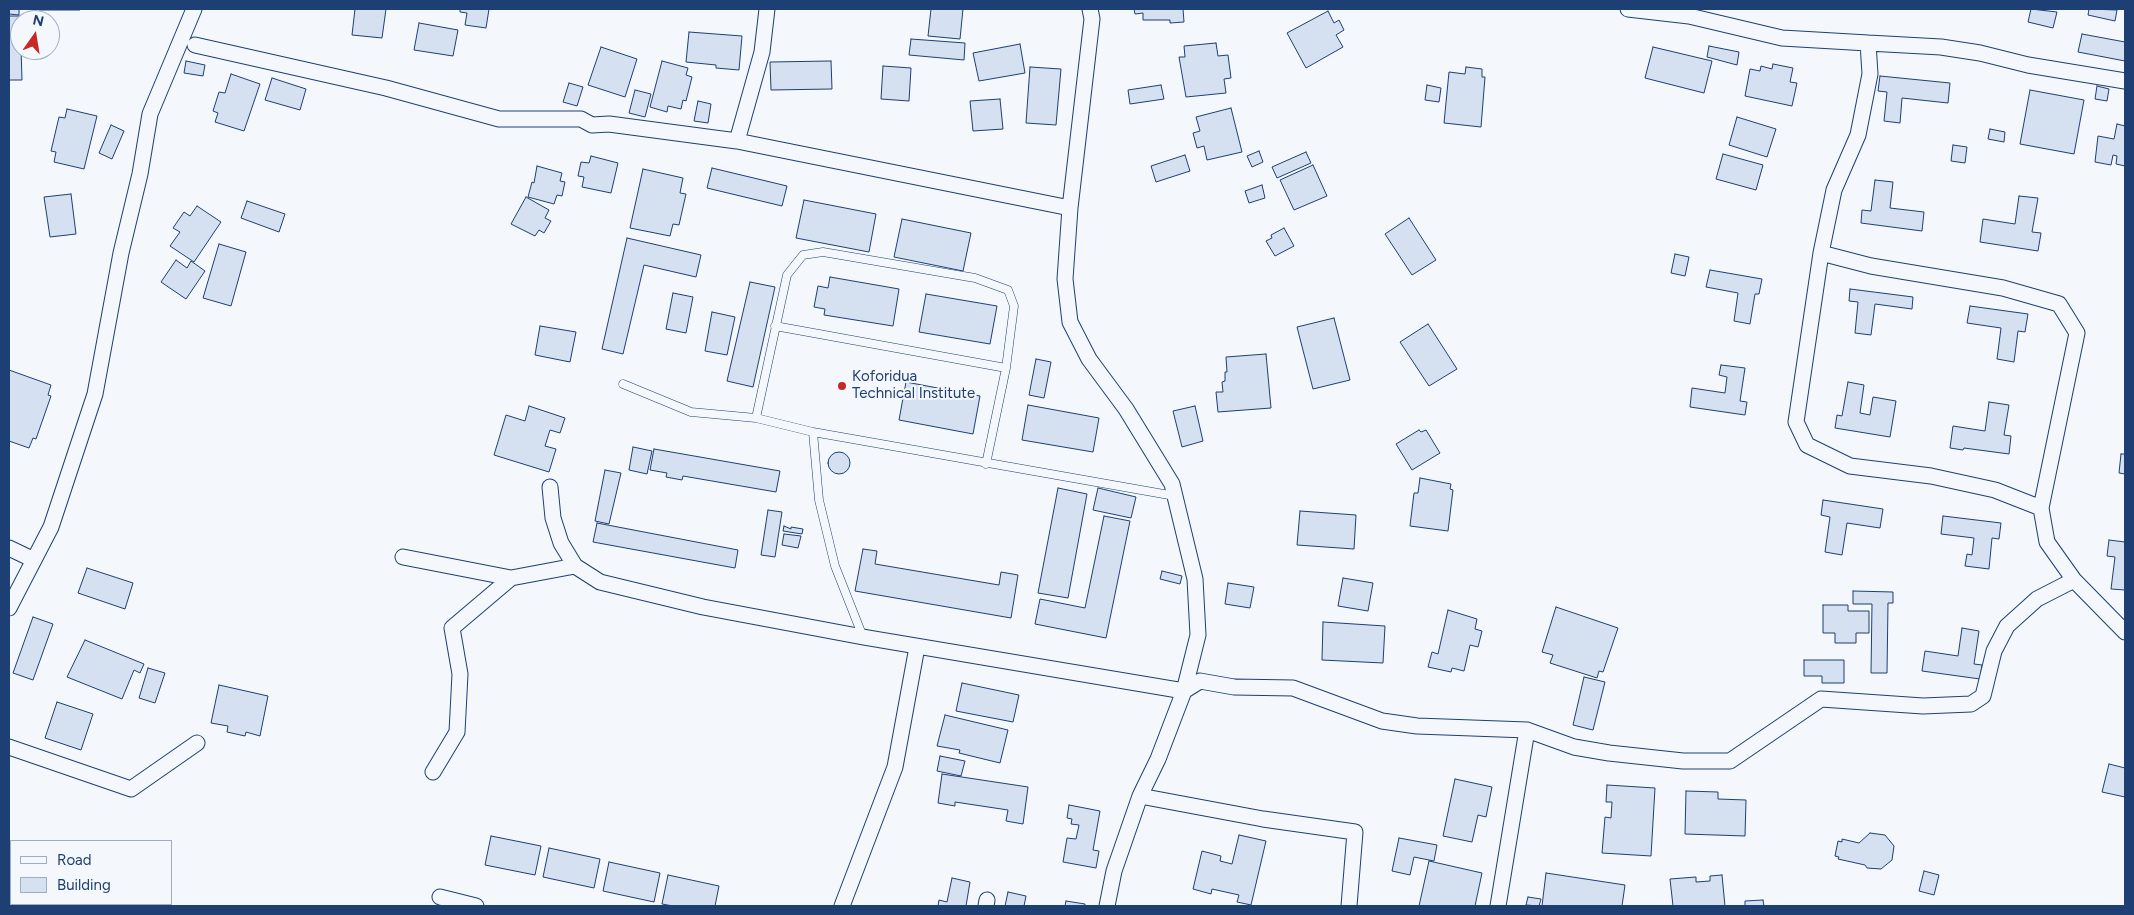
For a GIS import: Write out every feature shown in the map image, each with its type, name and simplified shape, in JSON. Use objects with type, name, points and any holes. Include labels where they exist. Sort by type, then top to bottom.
[{"type":"street","points":[[9,608],[51,527],[95,394],[121,253],[140,174],[150,114],[194,9]]},
{"type":"street","points":[[737,141],[762,52],[767,9]]},
{"type":"street","points":[[1090,9],[1092,19],[1070,208],[1065,279],[1070,322],[1090,359],[1126,409],[1172,484],[1195,579],[1198,625],[1198,634],[1184,690],[1158,759],[1140,796],[1114,871],[1107,906]]},
{"type":"street","points":[[1628,9],[1687,13],[1782,38],[1941,47],[1980,53],[2028,65],[2125,81]]},
{"type":"street","points":[[1868,43],[1870,74],[1858,135],[1834,190],[1821,253],[1796,422],[1807,445],[1850,466],[1931,476],[1995,490],[2041,508]]},
{"type":"street","points":[[195,45],[386,88],[499,119],[581,119],[592,125],[608,124],[737,141],[1070,208]]},
{"type":"street","points":[[1821,253],[1871,266],[2004,288],[2059,304],[2076,334],[2041,508],[2047,542],[2074,580],[2125,632]]},
{"type":"street","points":[[550,487],[553,518],[561,543],[575,566],[600,582],[703,607],[917,647],[1184,690],[1200,681],[1234,687],[1293,688],[1382,721],[1417,726],[1527,730],[1574,746],[1609,753],[1683,761],[1730,761],[1821,699],[1923,706],[1971,704],[1983,696],[1994,651],[2007,626],[2037,599],[2074,580]]},
{"type":"street","points":[[9,548],[34,560]]},
{"type":"street","points":[[403,557],[511,578],[575,566]]},
{"type":"street","points":[[433,772],[457,732],[460,674],[452,628],[511,578]]},
{"type":"street","points":[[842,906],[895,766],[917,647]]},
{"type":"street","points":[[1498,906],[1527,730]]},
{"type":"street","points":[[9,747],[131,789],[196,743]]},
{"type":"street","points":[[1140,796],[1263,819],[1355,832],[1349,906]]},
{"type":"street","points":[[440,897],[476,906]]},
{"type":"lane","points":[[756,418],[786,275],[803,255],[823,252],[832,253],[975,278],[1008,290],[1014,306],[1006,368],[986,464]]},
{"type":"lane","points":[[775,326],[1006,368]]},
{"type":"lane","points":[[623,384],[691,412],[756,418],[813,432],[1175,496]]},
{"type":"lane","points":[[813,432],[819,500],[835,566],[863,637]]},
{"type":"building","points":[[39,9],[80,9],[80,10]]},
{"type":"building","points":[[355,9],[386,9],[382,38],[352,35]]},
{"type":"building","points":[[460,9],[489,9],[486,28],[465,25],[467,13],[460,12]]},
{"type":"building","points":[[931,9],[963,9],[960,39],[928,36]]},
{"type":"building","points":[[1134,9],[1183,9],[1184,22],[1170,23],[1170,20],[1143,20],[1143,13],[1135,14]]},
{"type":"building","points":[[2031,9],[2057,12],[2053,28],[2028,22]]},
{"type":"building","points":[[2089,9],[2117,10],[2115,21],[2088,15]]},
{"type":"building","points":[[1328,11],[1334,23],[1339,20],[1344,30],[1336,35],[1343,47],[1306,68],[1287,33]]},
{"type":"building","points":[[10,16],[10,60],[21,60],[22,80],[9,80]]},
{"type":"building","points":[[419,23],[458,30],[453,56],[414,50]]},
{"type":"building","points":[[689,32],[742,36],[739,70],[716,68],[716,65],[686,62]]},
{"type":"building","points":[[2082,34],[2125,42],[2125,61],[2078,52]]},
{"type":"building","points":[[911,39],[965,43],[964,60],[909,55]]},
{"type":"building","points":[[1216,43],[1218,56],[1228,55],[1231,78],[1224,79],[1226,93],[1186,97],[1179,57],[1185,57],[1184,46]]},
{"type":"building","points":[[1020,44],[1025,73],[979,81],[973,53]]},
{"type":"building","points":[[1709,46],[1739,52],[1737,65],[1707,57]]},
{"type":"building","points":[[601,47],[637,59],[625,97],[588,85]]},
{"type":"building","points":[[1653,47],[1712,61],[1704,93],[1645,78]]},
{"type":"building","points":[[186,61],[205,65],[203,76],[184,73]]},
{"type":"building","points":[[662,61],[688,68],[686,75],[692,77],[686,101],[683,100],[681,109],[668,106],[667,112],[650,107]]},
{"type":"building","points":[[831,61],[832,89],[771,90],[770,62]]},
{"type":"building","points":[[1773,64],[1793,68],[1790,82],[1797,83],[1792,106],[1745,96],[1750,69],[1760,71],[1761,66],[1772,69]]},
{"type":"building","points":[[883,66],[911,68],[909,101],[881,99]]},
{"type":"building","points":[[1030,67],[1061,69],[1056,125],[1026,123]]},
{"type":"building","points":[[1466,67],[1482,69],[1482,77],[1485,77],[1481,127],[1444,123],[1449,72],[1465,74]]},
{"type":"building","points":[[231,74],[260,84],[244,131],[215,122],[218,113],[213,111],[219,92],[225,93]]},
{"type":"building","points":[[1880,76],[1950,83],[1948,103],[1902,98],[1900,123],[1884,121],[1887,92],[1878,91]]},
{"type":"building","points":[[272,78],[306,89],[300,110],[265,100]]},
{"type":"building","points":[[569,83],[583,87],[577,106],[563,102]]},
{"type":"building","points":[[1161,85],[1164,99],[1130,104],[1128,90]]},
{"type":"building","points":[[1427,85],[1441,88],[1439,102],[1425,100]]},
{"type":"building","points":[[2097,86],[2109,89],[2107,101],[2095,99]]},
{"type":"building","points":[[635,90],[651,94],[645,117],[629,113]]},
{"type":"building","points":[[2030,90],[2084,100],[2074,154],[2020,144]]},
{"type":"building","points":[[1000,99],[1003,129],[973,131],[970,101]]},
{"type":"building","points":[[698,101],[711,104],[708,123],[694,121]]},
{"type":"building","points":[[1231,108],[1242,152],[1207,160],[1204,146],[1197,148],[1193,133],[1200,131],[1196,117]]},
{"type":"building","points":[[67,109],[97,116],[84,169],[54,162],[56,152],[51,151],[59,117],[65,118]]},
{"type":"building","points":[[1737,117],[1776,129],[1767,157],[1729,145]]},
{"type":"building","points":[[2117,124],[2125,126],[2125,166],[2116,164],[2117,156],[2113,155],[2111,165],[2095,162],[2098,136],[2114,139]]},
{"type":"building","points":[[111,125],[124,131],[112,159],[99,153]]},
{"type":"building","points":[[1990,129],[2005,132],[2004,142],[1988,139]]},
{"type":"building","points":[[1953,145],[1967,147],[1965,163],[1951,161]]},
{"type":"building","points":[[1259,151],[1263,162],[1252,167],[1247,156]]},
{"type":"building","points":[[1306,152],[1311,163],[1277,178],[1272,167]]},
{"type":"building","points":[[1723,154],[1763,165],[1756,190],[1716,179]]},
{"type":"building","points":[[1185,155],[1190,171],[1156,182],[1151,166]]},
{"type":"building","points":[[591,156],[618,163],[611,193],[582,187],[584,177],[578,176],[581,162],[589,163]]},
{"type":"building","points":[[1313,165],[1327,196],[1294,210],[1280,180]]},
{"type":"building","points":[[537,166],[562,173],[560,181],[565,182],[562,196],[557,195],[554,204],[528,197],[532,182],[534,183]]},
{"type":"building","points":[[712,168],[787,186],[782,206],[707,188]]},
{"type":"building","points":[[643,169],[683,178],[680,193],[686,194],[679,225],[673,224],[670,236],[630,228]]},
{"type":"building","points":[[1875,180],[1893,182],[1890,208],[1924,212],[1922,231],[1861,223],[1862,210],[1871,211]]},
{"type":"building","points":[[1262,185],[1265,198],[1249,203],[1245,191]]},
{"type":"building","points":[[71,194],[76,234],[50,237],[44,197]]},
{"type":"building","points":[[2019,196],[2038,198],[2032,232],[2041,233],[2038,251],[1980,242],[1983,219],[2015,224]]},
{"type":"building","points":[[526,197],[549,210],[545,218],[551,221],[544,233],[539,230],[535,236],[511,224]]},
{"type":"building","points":[[804,200],[876,214],[869,252],[796,238]]},
{"type":"building","points":[[247,201],[285,214],[279,232],[241,218]]},
{"type":"building","points":[[197,206],[221,222],[194,262],[170,246],[180,232],[173,228],[184,212],[190,216]]},
{"type":"building","points":[[1409,218],[1436,260],[1412,275],[1385,234]]},
{"type":"building","points":[[902,219],[971,233],[963,271],[894,257]]},
{"type":"building","points":[[1284,228],[1294,246],[1275,256],[1266,241],[1272,238],[1271,235]]},
{"type":"building","points":[[627,238],[701,255],[696,277],[644,265],[623,354],[602,349]]},
{"type":"building","points":[[219,244],[246,252],[231,306],[203,298]]},
{"type":"building","points":[[1675,254],[1689,257],[1685,276],[1671,273]]},
{"type":"building","points":[[176,260],[187,268],[191,261],[205,271],[186,299],[161,282]]},
{"type":"building","points":[[1710,270],[1762,279],[1759,294],[1755,294],[1750,324],[1734,321],[1738,293],[1706,287]]},
{"type":"building","points":[[830,277],[899,289],[893,326],[824,315],[825,309],[814,307],[818,286],[828,288]]},
{"type":"building","points":[[750,282],[775,287],[753,387],[727,381]]},
{"type":"building","points":[[1850,289],[1913,297],[1912,309],[1875,304],[1871,335],[1855,333],[1858,302],[1849,301]]},
{"type":"building","points":[[673,293],[693,297],[686,333],[666,329]]},
{"type":"building","points":[[926,294],[997,306],[990,344],[919,332]]},
{"type":"building","points":[[1970,306],[2028,314],[2025,332],[2018,331],[2014,362],[1997,359],[2001,328],[1967,323]]},
{"type":"building","points":[[712,312],[735,317],[727,355],[705,351]]},
{"type":"building","points":[[1334,318],[1350,380],[1313,389],[1297,327]]},
{"type":"building","points":[[1428,324],[1457,369],[1429,386],[1400,342]]},
{"type":"building","points":[[540,326],[576,332],[570,362],[535,355]]},
{"type":"building","points":[[1266,354],[1271,408],[1218,412],[1216,392],[1223,392],[1222,382],[1225,381],[1225,372],[1227,372],[1226,357]]},
{"type":"building","points":[[1036,359],[1051,362],[1044,398],[1029,395]]},
{"type":"building","points":[[1721,365],[1745,368],[1740,401],[1747,402],[1745,415],[1690,407],[1692,388],[1725,393],[1727,377],[1719,375]]},
{"type":"building","points":[[9,370],[51,385],[48,395],[51,396],[36,439],[33,438],[29,448],[9,441]]},
{"type":"building","points":[[906,382],[980,396],[973,434],[899,420]]},
{"type":"building","points":[[1848,382],[1864,385],[1860,413],[1870,415],[1873,397],[1896,401],[1890,437],[1835,428],[1837,415],[1842,416]]},
{"type":"building","points":[[1989,402],[2009,405],[2004,435],[2011,436],[2009,454],[1950,448],[1953,426],[1985,431]]},
{"type":"building","points":[[1028,405],[1099,418],[1093,452],[1022,440]]},
{"type":"building","points":[[529,406],[565,418],[560,433],[550,430],[545,446],[556,449],[549,472],[494,455],[506,415],[525,421]]},
{"type":"building","points":[[1195,406],[1203,441],[1182,447],[1173,411]]},
{"type":"building","points":[[1419,430],[1421,432],[1426,430],[1440,453],[1412,470],[1396,444]]},
{"type":"building","points":[[633,447],[652,451],[647,474],[629,470]]},
{"type":"building","points":[[654,449],[780,471],[776,492],[683,476],[682,480],[666,477],[667,473],[650,470]]},
{"type":"building","points":[[839,452],[849,459],[850,463],[843,473],[839,474],[829,467],[828,463],[835,453]]},
{"type":"building","points":[[2121,454],[2125,454],[2125,474],[2119,473]]},
{"type":"building","points":[[605,470],[621,473],[609,524],[595,521]]},
{"type":"building","points":[[1420,478],[1451,484],[1450,489],[1453,490],[1448,531],[1410,526],[1414,493],[1418,493]]},
{"type":"building","points":[[1058,488],[1087,494],[1068,598],[1038,593]]},
{"type":"building","points":[[1098,488],[1136,497],[1131,518],[1093,510]]},
{"type":"building","points":[[1823,500],[1883,509],[1880,528],[1847,523],[1842,555],[1825,552],[1830,517],[1821,515]]},
{"type":"building","points":[[768,510],[782,512],[775,557],[761,555]]},
{"type":"building","points":[[1300,511],[1356,515],[1354,549],[1297,545]]},
{"type":"building","points":[[1104,516],[1130,521],[1106,638],[1035,624],[1040,599],[1085,608]]},
{"type":"building","points":[[1943,516],[2001,523],[1999,539],[1992,538],[1989,569],[1965,566],[1967,554],[1972,555],[1974,538],[1941,534]]},
{"type":"building","points":[[597,523],[738,550],[735,568],[593,542]]},
{"type":"building","points":[[784,526],[791,529],[791,527],[803,529],[802,534],[783,531]]},
{"type":"building","points":[[784,534],[801,536],[798,548],[782,545]]},
{"type":"building","points":[[2109,540],[2125,542],[2125,590],[2111,589],[2115,557],[2107,556]]},
{"type":"building","points":[[863,549],[877,551],[875,564],[999,585],[1001,572],[1018,575],[1011,618],[855,591]]},
{"type":"building","points":[[87,568],[133,583],[125,609],[78,593]]},
{"type":"building","points":[[1162,571],[1182,576],[1180,584],[1160,579]]},
{"type":"building","points":[[1343,578],[1373,583],[1368,611],[1338,606]]},
{"type":"building","points":[[1228,583],[1254,587],[1250,608],[1225,604]]},
{"type":"building","points":[[1853,591],[1893,592],[1893,603],[1888,603],[1887,673],[1871,673],[1872,604],[1853,604]]},
{"type":"building","points":[[1823,605],[1848,605],[1848,611],[1869,611],[1869,633],[1856,633],[1856,643],[1835,643],[1835,633],[1823,633]]},
{"type":"building","points":[[1556,607],[1618,628],[1603,672],[1599,671],[1597,678],[1550,663],[1553,655],[1542,652]]},
{"type":"building","points":[[1448,610],[1477,619],[1475,629],[1482,631],[1478,647],[1470,645],[1464,671],[1452,668],[1451,672],[1428,667],[1432,652],[1438,654]]},
{"type":"building","points":[[33,617],[53,624],[33,680],[13,673]]},
{"type":"building","points":[[1323,622],[1385,626],[1383,663],[1322,660]]},
{"type":"building","points":[[1962,628],[1979,631],[1974,664],[1982,665],[1980,679],[1922,671],[1925,651],[1958,656]]},
{"type":"building","points":[[85,640],[144,664],[140,673],[134,670],[122,699],[67,677]]},
{"type":"building","points":[[1804,660],[1844,660],[1844,683],[1822,683],[1822,676],[1804,676]]},
{"type":"building","points":[[148,668],[165,673],[155,703],[139,698]]},
{"type":"building","points":[[1584,677],[1605,682],[1593,730],[1573,725]]},
{"type":"building","points":[[962,683],[1019,695],[1013,722],[956,711]]},
{"type":"building","points":[[219,685],[268,696],[260,736],[246,732],[245,736],[227,732],[228,726],[211,723]]},
{"type":"building","points":[[57,702],[93,714],[81,750],[45,738]]},
{"type":"building","points":[[945,715],[1008,730],[1000,763],[959,753],[960,750],[937,746]]},
{"type":"building","points":[[940,756],[965,761],[961,776],[937,771]]},
{"type":"building","points":[[2109,764],[2125,768],[2125,797],[2102,792]]},
{"type":"building","points":[[942,774],[1028,787],[1023,824],[1006,821],[1008,810],[955,802],[955,806],[938,803]]},
{"type":"building","points":[[1455,779],[1492,787],[1486,817],[1478,815],[1472,842],[1443,836]]},
{"type":"building","points":[[1607,785],[1655,788],[1651,856],[1602,853],[1605,817],[1611,818],[1612,802],[1606,802]]},
{"type":"building","points":[[1686,791],[1718,792],[1718,799],[1746,800],[1745,836],[1685,834]]},
{"type":"building","points":[[1069,805],[1100,811],[1093,850],[1099,851],[1096,868],[1063,862],[1067,838],[1076,839],[1079,825],[1071,824],[1072,819],[1067,818]]},
{"type":"building","points":[[1870,833],[1885,835],[1894,846],[1892,860],[1881,869],[1867,868],[1865,865],[1838,859],[1839,857],[1835,856],[1838,841],[1842,842],[1842,839],[1859,843]]},
{"type":"building","points":[[1239,835],[1266,841],[1251,905],[1237,902],[1239,895],[1212,889],[1211,894],[1193,889],[1202,851],[1221,856],[1220,861],[1232,864]]},
{"type":"building","points":[[491,836],[541,846],[535,875],[485,865]]},
{"type":"building","points":[[1399,838],[1437,845],[1434,861],[1414,857],[1410,875],[1392,871]]},
{"type":"building","points":[[549,848],[600,859],[594,888],[543,877]]},
{"type":"building","points":[[1429,861],[1482,873],[1475,906],[1419,906]]},
{"type":"building","points":[[609,862],[660,873],[654,902],[603,891]]},
{"type":"building","points":[[1924,871],[1939,875],[1934,895],[1919,891]]},
{"type":"building","points":[[1546,873],[1625,885],[1622,906],[1542,906]]},
{"type":"building","points":[[668,875],[719,886],[715,906],[673,906],[662,904]]},
{"type":"building","points":[[1722,875],[1725,906],[1673,906],[1670,879],[1696,877],[1696,882],[1710,881],[1710,876]]},
{"type":"building","points":[[952,878],[970,882],[966,906],[938,906],[939,900],[947,902]]},
{"type":"building","points":[[1008,892],[1026,896],[1024,906],[1005,906]]},
{"type":"building","points":[[1528,897],[1541,899],[1539,906],[1526,905]]},
{"type":"building","points":[[1763,900],[1764,906],[1745,906],[1745,901]]},
{"type":"building","points":[[1066,901],[1085,904],[1085,906],[1065,906]]},
{"type":"building","points":[[26,905],[69,905],[69,906]]},
{"type":"place","name":"Koforidua Technical Institute","points":[[842,386]]}]
